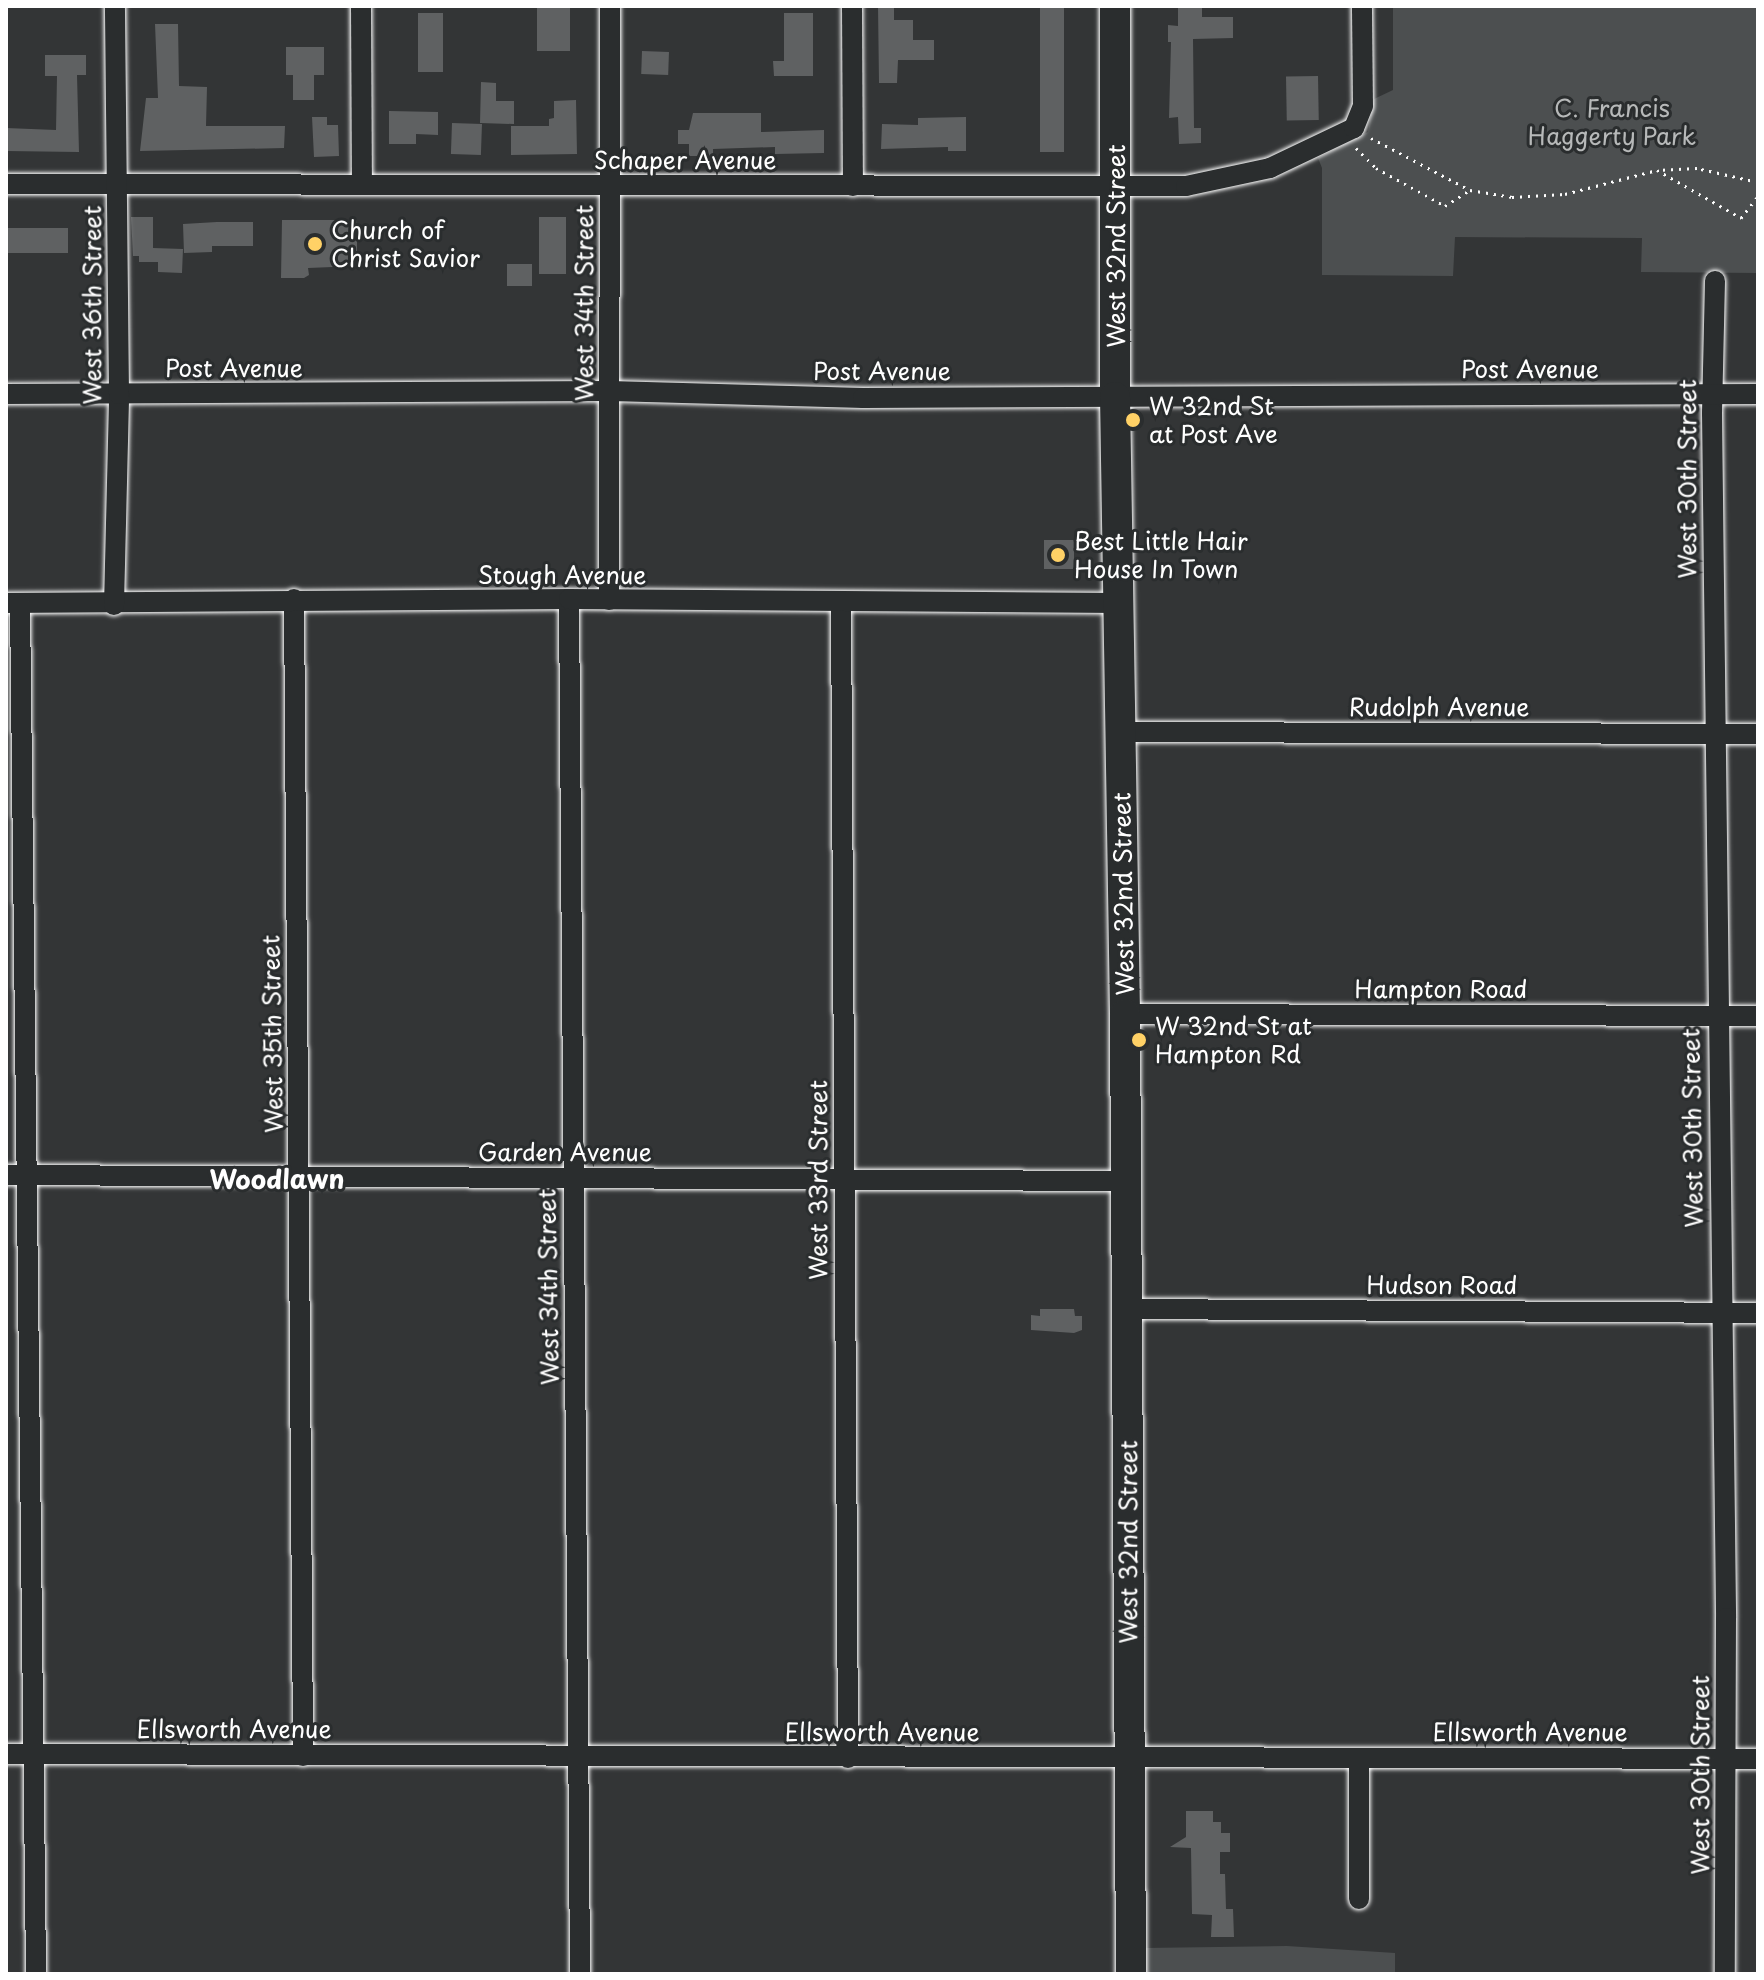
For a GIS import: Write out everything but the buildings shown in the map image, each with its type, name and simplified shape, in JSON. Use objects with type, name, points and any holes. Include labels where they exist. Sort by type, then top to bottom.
[{"type":"street","name":"West 36th Street","points":[[114,605],[119,394],[115,6]]},
{"type":"street","points":[[361,6],[362,183]]},
{"type":"street","name":"West 34th Street","points":[[609,600],[610,6]]},
{"type":"street","points":[[852,6],[853,186]]},
{"type":"street","name":"West 32nd Street","points":[[1115,6],[1115,397],[1125,1014],[1131,1974]]},
{"type":"street","points":[[1359,137],[1363,106],[1362,6]]},
{"type":"street","name":"Schaper Avenue","points":[[6,184],[1186,186],[1270,168],[1359,137]]},
{"type":"street","name":"West 30th Street","points":[[1715,281],[1712,394],[1726,1759],[1725,1974]]},
{"type":"street","name":"Post Avenue","points":[[6,394],[610,391],[863,398],[1758,394]]},
{"type":"street","name":"Stough Avenue","points":[[13,603],[114,605],[294,599],[1118,603]]},
{"type":"street","name":"West 35th Street","points":[[294,599],[301,1178],[303,1756]]},
{"type":"street","name":"West 34th Street","points":[[569,599],[580,1974]]},
{"type":"street","name":"West 33rd Street","points":[[841,602],[848,1758]]},
{"type":"street","points":[[13,603],[28,1175],[36,1974]]},
{"type":"street","name":"Rudolph Avenue","points":[[1120,732],[1758,734]]},
{"type":"street","name":"Hampton Road","points":[[1125,1014],[1758,1016]]},
{"type":"street","name":"Garden Avenue","points":[[6,1175],[1124,1181]]},
{"type":"street","name":"Hudson Road","points":[[1126,1309],[1758,1313]]},
{"type":"street","name":"Ellsworth Avenue","points":[[6,1754],[1758,1759]]},
{"type":"street","points":[[1359,1758],[1359,1899]]},
{"type":"path","points":[[1359,137],[1376,168],[1445,206],[1470,190]]},
{"type":"path","points":[[1359,137],[1470,190],[1512,197],[1565,194],[1657,170],[1697,168],[1758,182]]},
{"type":"path","points":[[1657,170],[1741,218],[1758,196]]},
{"type":"green space","name":"C. Francis Haggerty Park","points":[[1393,6],[1758,6],[1758,273],[1641,272],[1642,238],[1455,237],[1453,276],[1322,275],[1322,168],[1318,158],[1368,132],[1374,99],[1393,90]]},
{"type":"green space","points":[[1287,1946],[1395,1953],[1395,1974],[1143,1974],[1144,1948]]},
{"type":"place","name":"Church of Christ Savior","points":[[315,244]]},
{"type":"place","name":"W 32nd St at Post Ave","points":[[1133,420]]},
{"type":"place","name":"Best Little Hair House In Town","points":[[1058,555]]},
{"type":"place","name":"W 32nd St at Hampton Rd","points":[[1139,1040]]},
{"type":"district","name":"Woodlawn","points":[[277,1179]]}]
